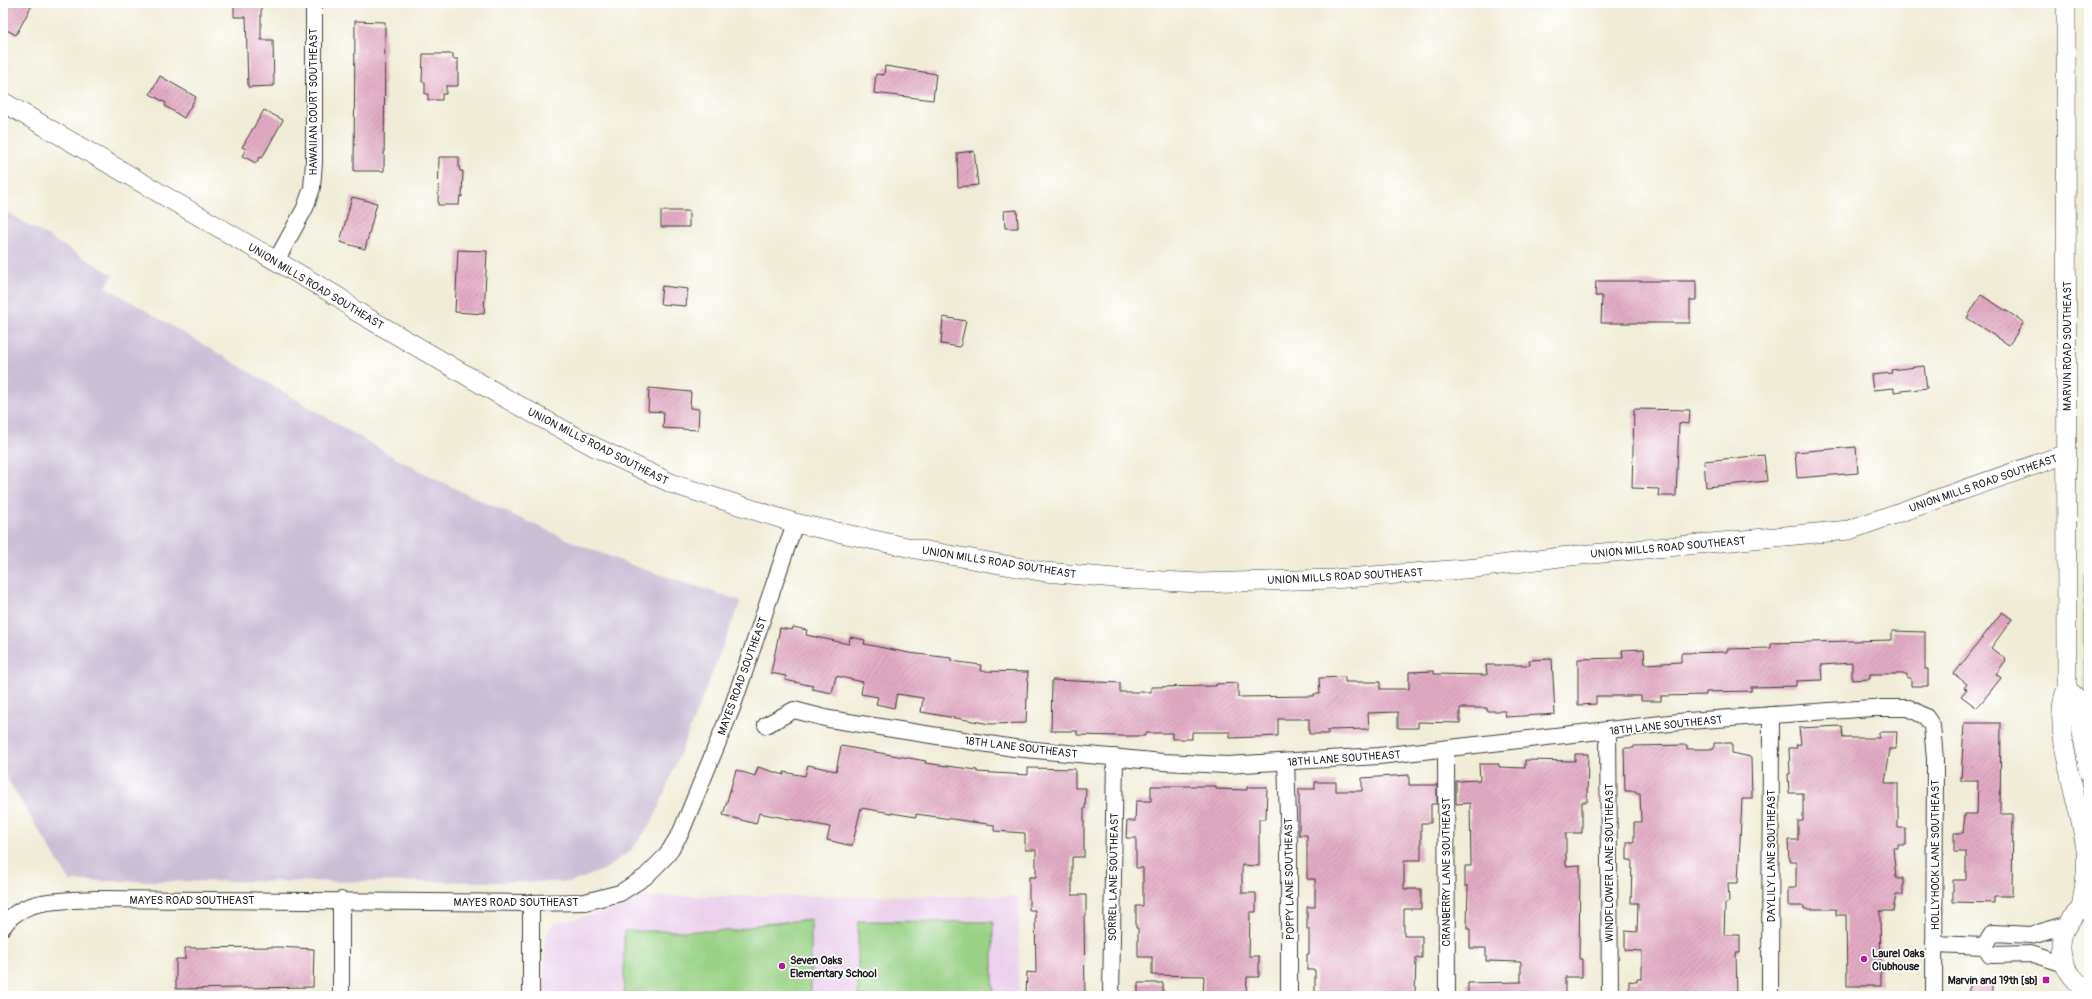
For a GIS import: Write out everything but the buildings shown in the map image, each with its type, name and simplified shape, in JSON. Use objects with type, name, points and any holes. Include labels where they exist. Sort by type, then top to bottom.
[{"type":"street","name":"MARVIN ROAD SOUTHEAST","points":[[2066,3],[2066,454],[2068,555],[2067,689],[2062,698],[2063,730],[2086,849],[2085,906]]},
{"type":"street","name":"HAWAIIAN COURT SOUTHEAST","points":[[276,261],[305,208],[312,188],[314,162],[314,6]]},
{"type":"street","name":"UNION MILLS ROAD SOUTHEAST","points":[[3,102],[340,298],[354,310],[506,399],[594,447],[673,484],[796,523],[978,562],[1045,572],[1126,580],[1199,583],[1333,580],[1477,568],[1560,557],[1849,530],[2066,454]]},
{"type":"street","name":"MAYES ROAD SOUTHEAST","points":[[5,921],[32,905],[96,899],[341,900],[531,903],[585,902],[620,893],[645,877],[667,855],[681,832],[732,708],[796,523]]},
{"type":"street","points":[[2067,689],[2076,697],[2089,773]]},
{"type":"street","name":"18TH LANE SOUTHEAST","points":[[766,725],[794,710],[829,719],[1014,748],[1227,766],[1379,756],[1688,721],[1771,715],[1872,708],[1909,708],[1926,717]]},
{"type":"street","name":"DAYLILY LANE SOUTHEAST","points":[[1770,996],[1771,715]]},
{"type":"street","name":"HOLLYHOCK LANE SOUTHEAST","points":[[1926,717],[1932,726],[1935,759],[1934,996]]},
{"type":"street","name":"WINDFLOWER LANE SOUTHEAST","points":[[1608,730],[1610,996]]},
{"type":"street","name":"CRANBERRY LANE SOUTHEAST","points":[[1446,749],[1447,996]]},
{"type":"street","name":"SORREL LANE SOUTHEAST","points":[[1111,996],[1115,757]]},
{"type":"street","name":"POPPY LANE SOUTHEAST","points":[[1286,762],[1289,844],[1289,996]]},
{"type":"street","points":[[341,900],[341,996]]},
{"type":"street","points":[[531,903],[531,996]]},
{"type":"street","points":[[1985,946],[1994,933],[2031,935],[2066,925],[2085,906]]},
{"type":"street","points":[[2066,925],[2060,947],[2077,996]]},
{"type":"street","points":[[1934,944],[1985,946]]},
{"type":"street","points":[[1985,946],[1990,955],[2034,954],[2067,969],[2079,985],[2089,989]]},
{"type":"shaded area","points":[[3,210],[113,275],[106,287],[397,459],[460,491],[580,545],[637,567],[741,601],[658,809],[651,824],[631,850],[607,868],[570,882],[70,881],[3,772]]},
{"type":"shaded area","name":"Seven Oaks Elementary School","points":[[1019,896],[1019,996],[545,996],[545,936],[553,924],[599,913],[638,897]]},
{"type":"green space","points":[[2084,574],[2089,574],[2089,917],[2084,916]]},
{"type":"green space","points":[[811,919],[811,996],[624,996],[624,931],[735,931],[755,925]]},
{"type":"green space","points":[[858,921],[993,922],[993,996],[858,996]]},
{"type":"place","name":"Laurel Oaks Clubhouse","points":[[1864,959]]},
{"type":"place","name":"Seven Oaks Elementary School","points":[[782,966]]},
{"type":"place","name":"Marvin and 19th [sb]","points":[[2046,980]]}]
